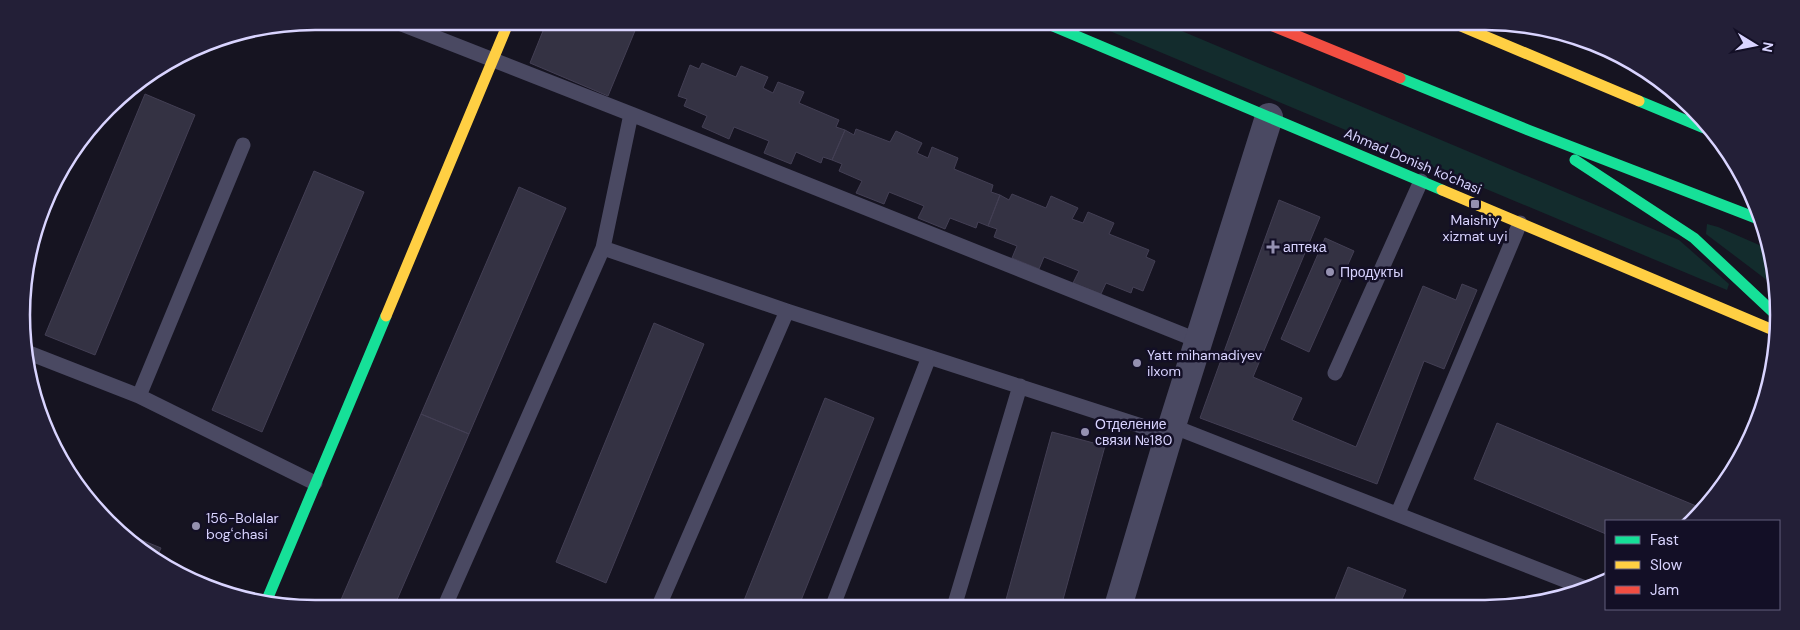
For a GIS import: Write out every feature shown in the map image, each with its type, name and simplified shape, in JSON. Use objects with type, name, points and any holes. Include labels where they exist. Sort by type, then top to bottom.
[{"type":"street","points":[[268,596],[505,30]]},
{"type":"street","name":"Ahmad Donish ko'chasi","points":[[1062,30],[1769,328]]},
{"type":"street","points":[[1283,30],[1528,130],[1752,217]]},
{"type":"street","points":[[1470,30],[1698,125]]},
{"type":"street","points":[[1120,600],[1170,430],[1269,117]]},
{"type":"street","points":[[1528,130],[1694,238],[1770,309]]},
{"type":"lane","points":[[417,30],[1199,341]]},
{"type":"lane","points":[[448,600],[603,248],[631,114]]},
{"type":"lane","points":[[139,396],[242,145]]},
{"type":"lane","points":[[1335,373],[1421,181]]},
{"type":"lane","points":[[1398,513],[1520,223]]},
{"type":"lane","points":[[603,248],[928,357],[1170,430],[1398,513],[1577,585]]},
{"type":"lane","points":[[661,600],[787,311]]},
{"type":"lane","points":[[32,354],[139,396],[315,483]]},
{"type":"lane","points":[[835,600],[928,357]]},
{"type":"lane","points":[[956,600],[1020,386]]},
{"type":"green space","points":[[1107,30],[1179,30],[1679,240],[1729,284],[1727,290]]},
{"type":"green space","points":[[1707,224],[1761,246],[1768,281],[1706,234]]},
{"type":"building","points":[[543,30],[635,30],[608,96],[530,63]]},
{"type":"building","points":[[702,63],[736,77],[741,66],[768,77],[763,88],[773,93],[778,82],[804,92],[799,103],[839,120],[836,127],[845,130],[832,160],[823,157],[821,163],[796,152],[791,164],[764,153],[769,141],[734,127],[729,139],[702,127],[707,116],[684,106],[687,99],[678,96],[690,65],[699,69]]},
{"type":"building","points":[[145,94],[195,115],[95,355],[45,335]]},
{"type":"building","points":[[856,129],[890,142],[896,131],[922,143],[917,153],[928,158],[932,147],[958,158],[954,169],[993,185],[991,192],[1000,195],[988,226],[978,222],[976,228],[950,218],[945,229],[918,218],[924,206],[889,192],[884,204],[856,193],[862,181],[839,171],[842,164],[832,160],[845,130],[854,135]]},
{"type":"building","points":[[314,171],[364,192],[262,432],[212,410]]},
{"type":"building","points":[[519,187],[566,208],[469,434],[421,414]]},
{"type":"building","points":[[1012,194],[1046,208],[1051,196],[1078,208],[1072,219],[1083,223],[1088,212],[1114,223],[1109,234],[1149,250],[1146,257],[1155,261],[1143,291],[1133,287],[1131,293],[1106,283],[1101,294],[1073,283],[1079,271],[1044,257],[1039,269],[1012,258],[1017,246],[994,237],[997,229],[988,226],[1000,195],[1009,200]]},
{"type":"building","points":[[1279,200],[1320,217],[1253,377],[1302,398],[1292,420],[1356,447],[1423,286],[1456,300],[1462,284],[1477,290],[1444,369],[1424,361],[1377,484],[1200,418]]},
{"type":"building","points":[[1325,238],[1354,251],[1309,352],[1281,339]]},
{"type":"building","points":[[654,323],[704,344],[606,583],[556,562]]},
{"type":"building","points":[[825,398],[874,418],[801,600],[744,600]]},
{"type":"building","points":[[421,414],[469,434],[397,600],[341,600]]},
{"type":"building","points":[[1497,423],[1696,506],[1684,520],[1605,520],[1605,534],[1474,479]]},
{"type":"building","points":[[1052,432],[1105,446],[1063,600],[1006,600]]},
{"type":"building","points":[[140,539],[161,548],[159,553]]},
{"type":"building","points":[[1348,567],[1406,590],[1402,600],[1335,600]]},
{"type":"traffic: fast","points":[[1062,30],[1442,190]]},
{"type":"traffic: fast","points":[[1400,78],[1528,130],[1752,217]]},
{"type":"traffic: fast","points":[[1639,101],[1698,125]]},
{"type":"traffic: fast","points":[[1575,160],[1694,238],[1770,309]]},
{"type":"traffic: fast","points":[[268,596],[386,316]]},
{"type":"traffic: slow","points":[[386,316],[505,30]]},
{"type":"traffic: slow","points":[[1470,30],[1639,101]]},
{"type":"traffic: slow","points":[[1442,190],[1769,328]]},
{"type":"traffic: jam","points":[[1283,30],[1400,78]]},
{"type":"place","name":"Maishiy xizmat uyi","points":[[1475,204]]},
{"type":"place","name":"аптека","points":[[1273,247]]},
{"type":"place","name":"Продукты","points":[[1330,272]]},
{"type":"place","name":"Yatt mihamadiyev ilxom","points":[[1137,363]]},
{"type":"place","name":"Отделение связи №180","points":[[1085,432]]},
{"type":"place","name":"156-Bolalar bogʻchasi","points":[[196,526]]}]
